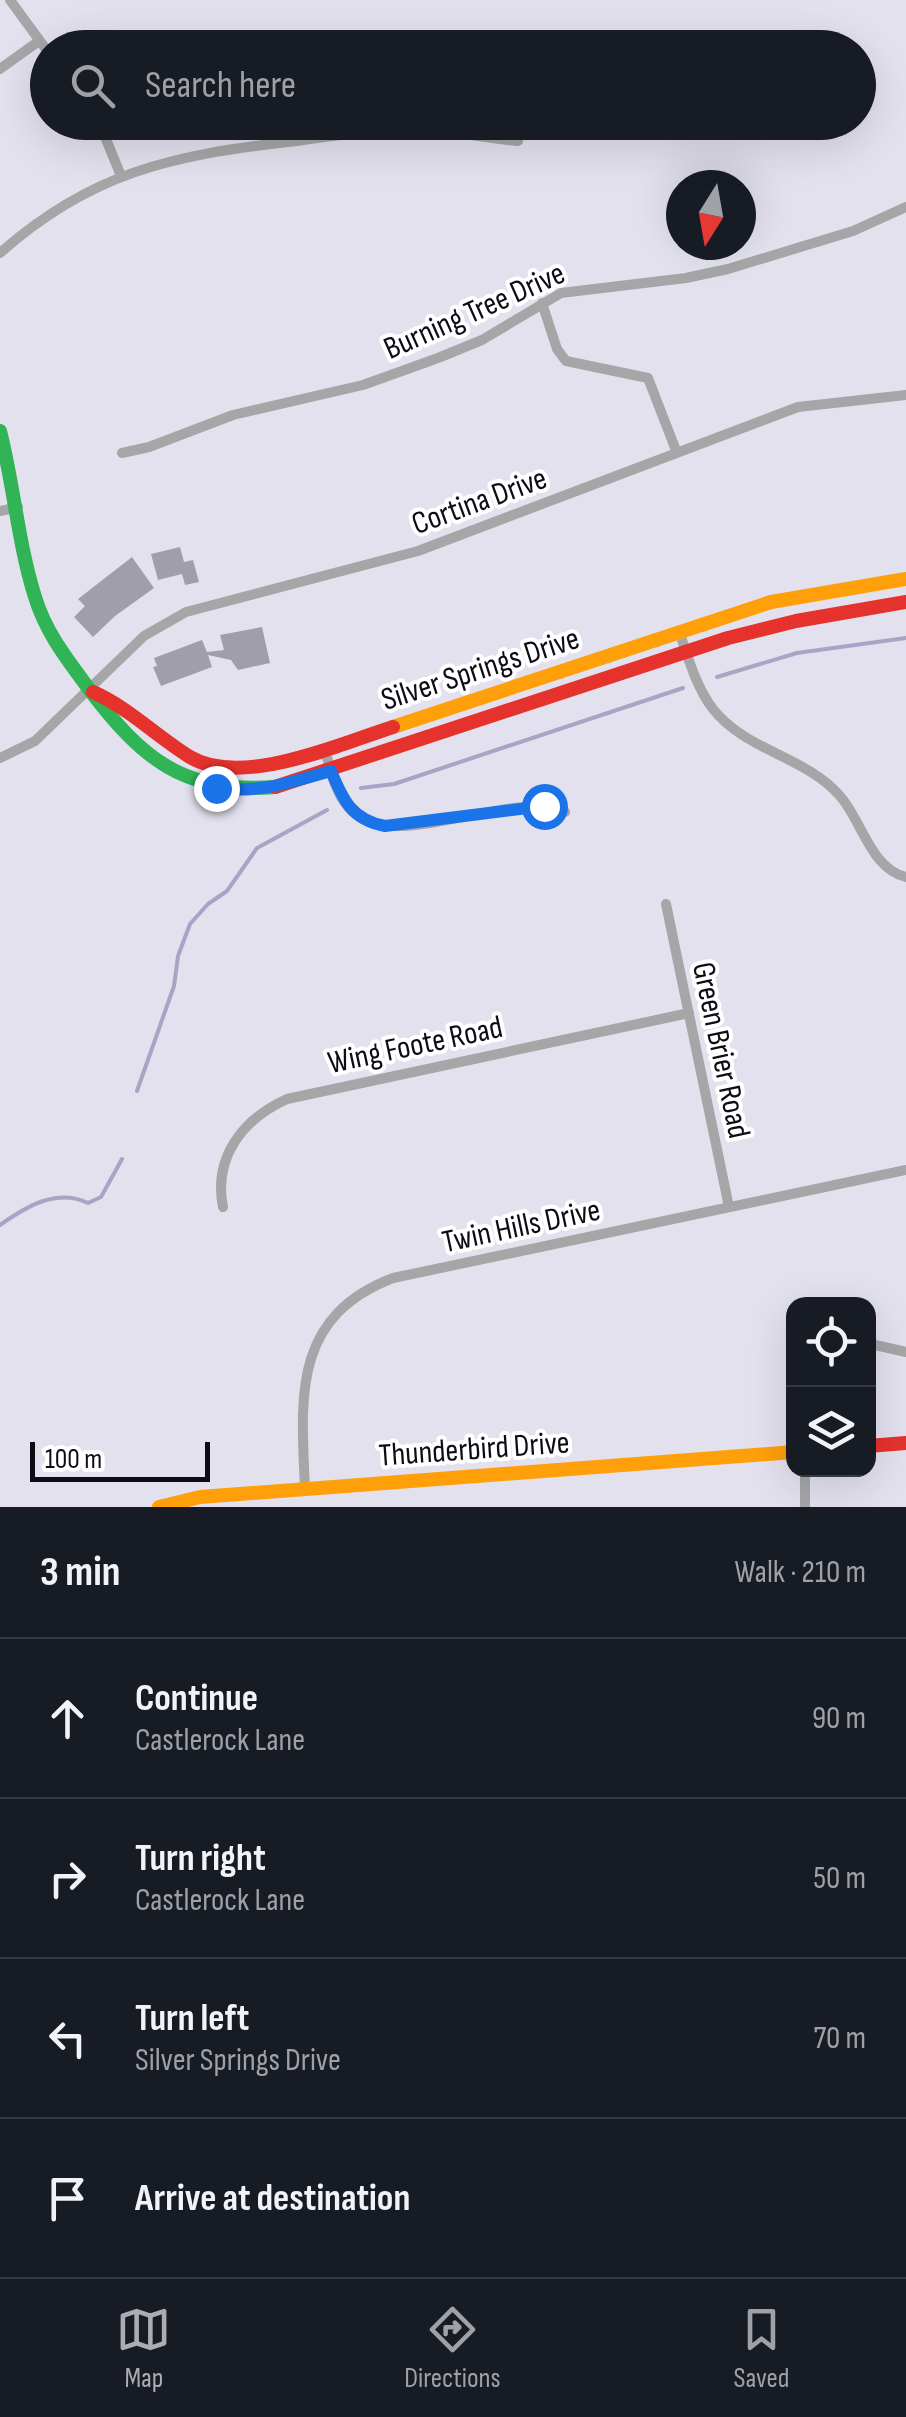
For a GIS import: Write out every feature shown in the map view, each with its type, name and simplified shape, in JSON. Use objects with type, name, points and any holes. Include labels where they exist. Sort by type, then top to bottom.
[{"type":"street","points":[[10,0],[31,30]]},
{"type":"street","points":[[0,69],[30,47]]},
{"type":"street","points":[[106,140],[121,176]]},
{"type":"street","points":[[0,253],[68,202],[121,176],[210,151],[302,140]]},
{"type":"street","points":[[502,140],[518,142]]},
{"type":"street","name":"Burning Tree Drive","points":[[122,454],[233,415],[362,385],[438,358],[482,340],[542,302],[571,290],[686,278],[728,269],[853,231],[906,208]]},
{"type":"street","points":[[542,302],[566,361],[648,378],[677,453]]},
{"type":"street","name":"Cortina Drive","points":[[0,758],[35,741],[144,636],[186,612],[418,551],[798,407],[906,395]]},
{"type":"street","name":"Silver Springs Drive","points":[[0,431],[41,616],[59,652],[105,713],[145,753],[175,774],[203,784],[249,791],[285,786],[781,624],[906,602]]},
{"type":"street","points":[[0,511],[18,508]]},
{"type":"street","name":"Silver Springs Drive","points":[[90,691],[120,704],[173,748],[205,764],[256,768],[325,750],[771,602],[906,579]]},
{"type":"street","points":[[679,632],[697,681],[714,710],[746,738],[828,784],[849,808],[882,864],[906,878]]},
{"type":"street","points":[[325,750],[349,809],[368,822],[385,826],[530,805],[565,812]]},
{"type":"street","name":"Green Brier Road","points":[[666,904],[730,1207]]},
{"type":"street","name":"Wing Foote Road","points":[[222,1207],[224,1165],[238,1135],[256,1115],[286,1099],[689,1013]]},
{"type":"street","name":"Twin Hills Drive","points":[[306,1489],[303,1410],[308,1364],[327,1324],[358,1294],[392,1278],[906,1170]]},
{"type":"street","points":[[876,1344],[906,1352]]},
{"type":"street","points":[[876,1446],[906,1444]]},
{"type":"street","name":"Thunderbird Drive","points":[[159,1507],[200,1497],[786,1453]]},
{"type":"street","points":[[804,1507],[805,1477]]},
{"type":"building","points":[[180,547],[184,562],[193,560],[199,582],[185,585],[182,574],[158,580],[151,554]]},
{"type":"building","points":[[132,557],[154,588],[93,637],[74,617],[85,606],[78,599]]},
{"type":"building","points":[[262,627],[270,663],[238,670],[231,660],[208,655],[212,667],[161,686],[153,667],[157,666],[154,658],[202,640],[207,652],[224,650],[220,635]]},
{"type":"waterway","points":[[717,677],[797,653],[906,638]]},
{"type":"waterway","points":[[361,788],[394,784],[683,688]]},
{"type":"waterway","points":[[137,1091],[174,986],[178,956],[190,924],[227,891],[257,848],[327,810]]},
{"type":"waterway","points":[[0,1225],[42,1201],[65,1197],[88,1203],[101,1197],[122,1159]]},
{"type":"traffic: fast","points":[[0,431],[35,597],[51,634],[108,714],[147,753],[190,778],[243,788],[275,787]]},
{"type":"traffic: slow","points":[[393,727],[771,602],[906,579]]},
{"type":"traffic: slow","points":[[159,1507],[200,1497],[786,1453]]},
{"type":"traffic: jam","points":[[275,787],[728,638],[796,621],[906,602]]},
{"type":"traffic: jam","points":[[93,692],[190,757],[236,768],[291,760],[393,727]]},
{"type":"traffic: jam","points":[[876,1445],[906,1443]]},
{"type":"route","points":[[216,788],[249,791],[285,786],[331,771],[349,809],[368,822],[385,826],[544,806]]}]
